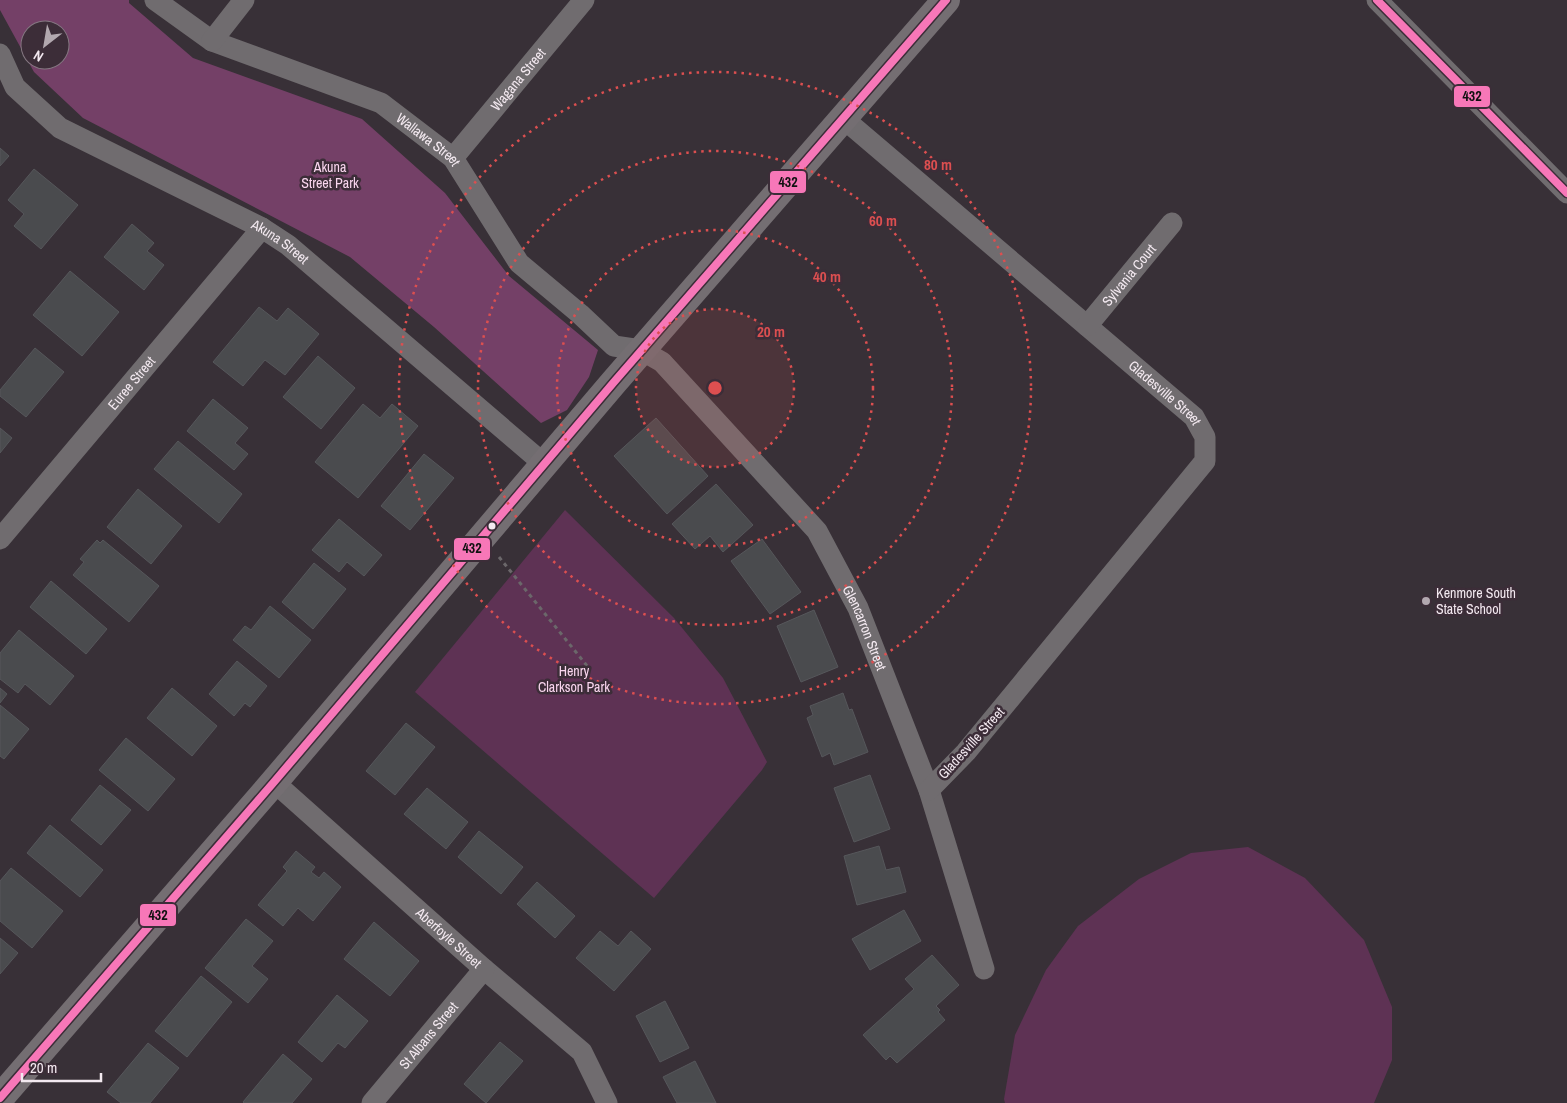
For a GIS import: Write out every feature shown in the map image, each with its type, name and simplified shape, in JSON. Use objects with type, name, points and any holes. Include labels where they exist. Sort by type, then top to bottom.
[{"type":"street","name":"Wallawa Street","points":[[155,0],[212,41],[381,103],[453,158],[519,263],[580,314],[614,346],[641,350]]},
{"type":"street","points":[[212,41],[244,0]]},
{"type":"street","name":"Wagana Street","points":[[453,158],[584,0]]},
{"type":"street","points":[[0,1098],[274,782],[641,350],[946,0]]},
{"type":"street","points":[[1377,0],[1567,193]]},
{"type":"street","name":"Akuna Street","points":[[0,54],[14,87],[60,128],[262,228],[288,245],[544,464]]},
{"type":"street","name":"Gladesville Street","points":[[844,119],[1194,417],[1205,437],[1206,461],[966,752],[929,790]]},
{"type":"street","name":"Sylvania Court","points":[[1087,326],[1172,223]]},
{"type":"street","name":"Euree Street","points":[[0,539],[262,228]]},
{"type":"street","name":"Glencarron Street","points":[[641,350],[662,362],[817,531],[858,608],[929,790],[984,969]]},
{"type":"street","name":"Aberfoyle Street","points":[[274,782],[484,969],[582,1052],[607,1103]]},
{"type":"street","name":"St Albans Street","points":[[372,1103],[484,969]]},
{"type":"path","points":[[497,554],[588,667]]},
{"type":"green space","name":"Akuna Street Park","points":[[0,0],[129,0],[129,3],[193,58],[362,119],[445,193],[509,276],[598,350],[589,377],[567,410],[541,423],[434,327],[350,257],[83,118],[33,70],[70,70],[70,20],[20,20],[20,46],[0,10]]},
{"type":"green space","name":"Henry Clarkson Park","points":[[565,510],[674,618],[723,678],[767,762],[654,898],[415,692]]},
{"type":"green space","points":[[1248,847],[1305,878],[1364,940],[1392,1007],[1392,1060],[1374,1103],[1005,1103],[1004,1099],[1015,1035],[1046,970],[1078,926],[1139,879],[1191,853]]},
{"type":"building","points":[[0,148],[9,156],[0,166]]},
{"type":"building","points":[[34,169],[78,205],[41,249],[14,226],[24,214],[8,200]]},
{"type":"building","points":[[132,224],[154,243],[147,251],[164,265],[144,290],[104,257]]},
{"type":"building","points":[[70,271],[119,312],[82,356],[33,315]]},
{"type":"building","points":[[259,307],[277,321],[288,308],[319,334],[285,375],[265,360],[243,386],[213,362]]},
{"type":"building","points":[[35,348],[64,372],[26,417],[0,396],[0,390]]},
{"type":"building","points":[[318,356],[355,388],[321,429],[283,397]]},
{"type":"building","points":[[213,399],[248,428],[235,443],[248,454],[234,470],[187,431]]},
{"type":"building","points":[[363,404],[380,418],[392,404],[418,426],[358,498],[315,462]]},
{"type":"building","points":[[656,418],[708,476],[667,514],[614,456]]},
{"type":"building","points":[[0,428],[12,438],[0,453]]},
{"type":"building","points":[[178,441],[242,494],[219,523],[154,469]]},
{"type":"building","points":[[424,454],[454,478],[410,530],[381,506]]},
{"type":"building","points":[[716,484],[753,525],[723,552],[710,536],[695,549],[672,524]]},
{"type":"building","points":[[138,489],[182,526],[151,564],[107,527]]},
{"type":"building","points":[[339,519],[382,555],[364,576],[347,562],[339,572],[312,550]]},
{"type":"building","points":[[762,539],[801,592],[770,614],[731,561]]},
{"type":"building","points":[[97,540],[100,543],[103,540],[159,586],[129,622],[73,575],[84,562],[80,559]]},
{"type":"building","points":[[314,563],[346,589],[313,629],[282,602]]},
{"type":"building","points":[[51,581],[107,629],[86,654],[30,607]]},
{"type":"building","points":[[270,606],[311,640],[279,678],[233,640],[245,626],[251,630]]},
{"type":"building","points":[[814,610],[838,667],[801,682],[777,626]]},
{"type":"building","points":[[19,630],[74,676],[50,705],[25,684],[18,693],[0,679],[0,653]]},
{"type":"building","points":[[237,661],[267,686],[250,707],[245,703],[234,716],[209,694]]},
{"type":"building","points":[[0,688],[7,694],[0,703]]},
{"type":"building","points":[[172,688],[217,726],[192,756],[147,718]]},
{"type":"building","points":[[843,693],[849,710],[852,709],[868,752],[834,765],[830,753],[822,757],[807,718],[813,715],[810,706]]},
{"type":"building","points":[[0,705],[29,729],[4,759],[0,756]]},
{"type":"building","points":[[406,723],[435,747],[395,795],[366,771]]},
{"type":"building","points":[[126,738],[175,779],[148,811],[99,770]]},
{"type":"building","points":[[870,775],[890,829],[854,842],[834,788]]},
{"type":"building","points":[[100,785],[131,810],[101,845],[71,820]]},
{"type":"building","points":[[427,788],[468,822],[446,849],[404,814]]},
{"type":"building","points":[[50,825],[103,870],[80,897],[27,853]]},
{"type":"building","points":[[479,831],[523,867],[501,894],[458,857]]},
{"type":"building","points":[[879,846],[886,870],[899,867],[906,892],[857,905],[844,856]]},
{"type":"building","points":[[296,851],[315,867],[311,872],[319,878],[324,872],[341,887],[313,921],[298,908],[283,926],[258,905],[287,871],[283,867]]},
{"type":"building","points":[[11,868],[63,911],[32,948],[0,921],[0,881]]},
{"type":"building","points":[[537,882],[575,916],[555,938],[517,904]]},
{"type":"building","points":[[904,910],[921,941],[870,970],[852,939]]},
{"type":"building","points":[[246,919],[273,941],[252,966],[268,979],[248,1003],[205,968]]},
{"type":"building","points":[[374,922],[419,961],[390,996],[344,959]]},
{"type":"building","points":[[600,931],[618,946],[631,931],[651,949],[614,991],[576,958]]},
{"type":"building","points":[[0,938],[18,953],[0,974]]},
{"type":"building","points":[[932,955],[959,985],[936,1006],[940,1010],[938,1012],[945,1020],[897,1063],[890,1056],[886,1060],[863,1035],[914,989],[905,979]]},
{"type":"building","points":[[201,976],[232,1002],[187,1057],[155,1031]]},
{"type":"building","points":[[337,995],[368,1021],[345,1048],[338,1043],[322,1062],[298,1042]]},
{"type":"building","points":[[665,1001],[689,1048],[660,1062],[636,1016]]},
{"type":"building","points":[[500,1042],[523,1061],[486,1103],[464,1084]]},
{"type":"building","points":[[148,1043],[179,1068],[150,1103],[121,1103],[107,1092]]},
{"type":"building","points":[[283,1054],[312,1079],[292,1103],[244,1103],[243,1102]]},
{"type":"building","points":[[695,1061],[716,1103],[677,1103],[663,1077]]},
{"type":"transit line","name":"432","points":[[0,1098],[274,782],[614,382],[946,0]]},
{"type":"transit line","name":"432","points":[[1377,0],[1567,193]]},
{"type":"place","name":"Kenmore South State School","points":[[1426,601]]}]
